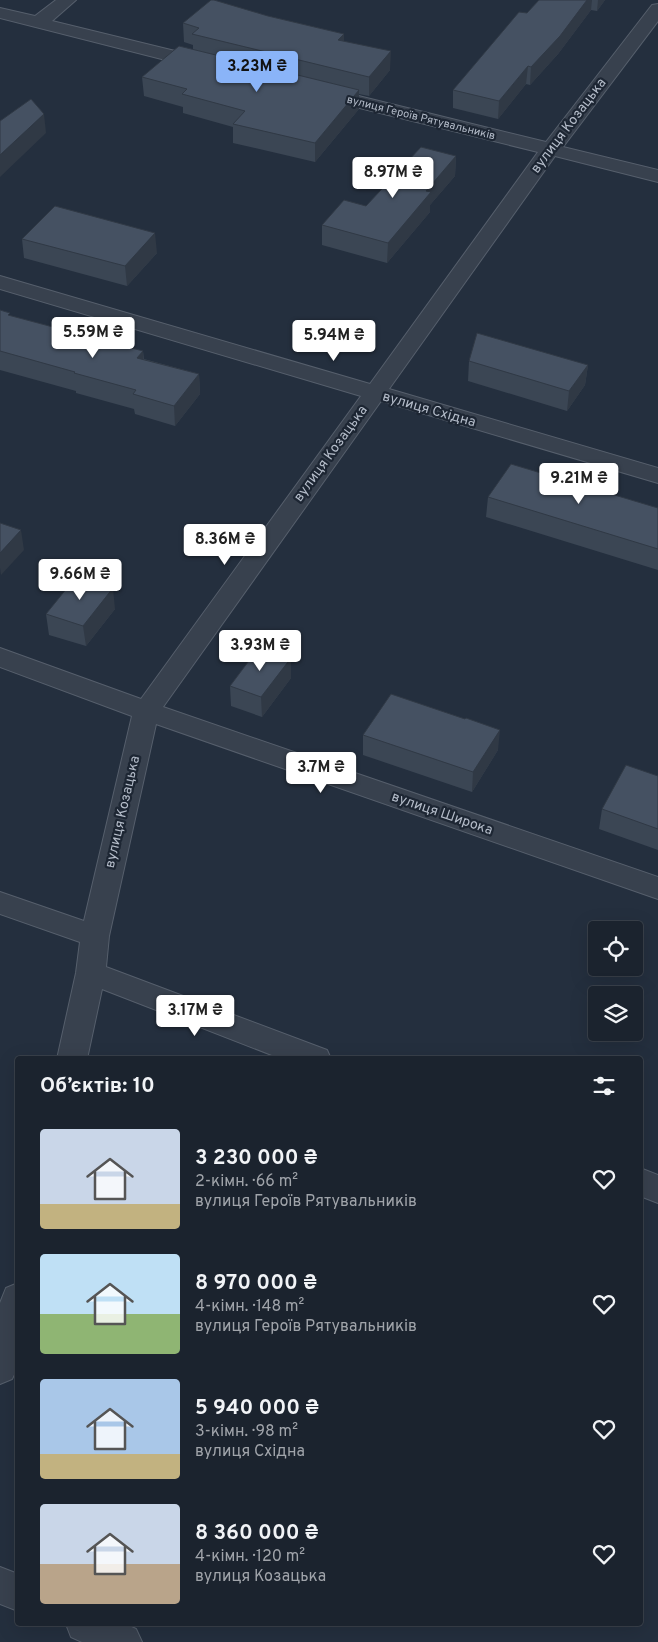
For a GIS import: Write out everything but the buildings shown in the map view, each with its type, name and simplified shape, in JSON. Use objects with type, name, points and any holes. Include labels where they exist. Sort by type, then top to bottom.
[{"type":"street","points":[[39,22],[67,0]]},
{"type":"street","name":"вулиця Козацька","points":[[73,1056],[91,973],[96,936],[146,711],[550,150],[658,9]]},
{"type":"street","points":[[0,13],[222,68]]},
{"type":"street","name":"вулиця Героїв Рятувальників","points":[[309,90],[658,176]]},
{"type":"street","name":"вулиця Східна","points":[[0,282],[374,394],[658,476]]},
{"type":"street","name":"вулиця Широка","points":[[0,657],[146,711],[658,888]]},
{"type":"street","points":[[0,903],[96,936]]},
{"type":"street","points":[[91,973],[308,1056]]},
{"type":"street","points":[[643,1183],[658,1189]]},
{"type":"street","points":[[0,1368],[15,1310]]},
{"type":"street","points":[[0,1585],[15,1592]]},
{"type":"street","points":[[88,1626],[123,1642]]}]
